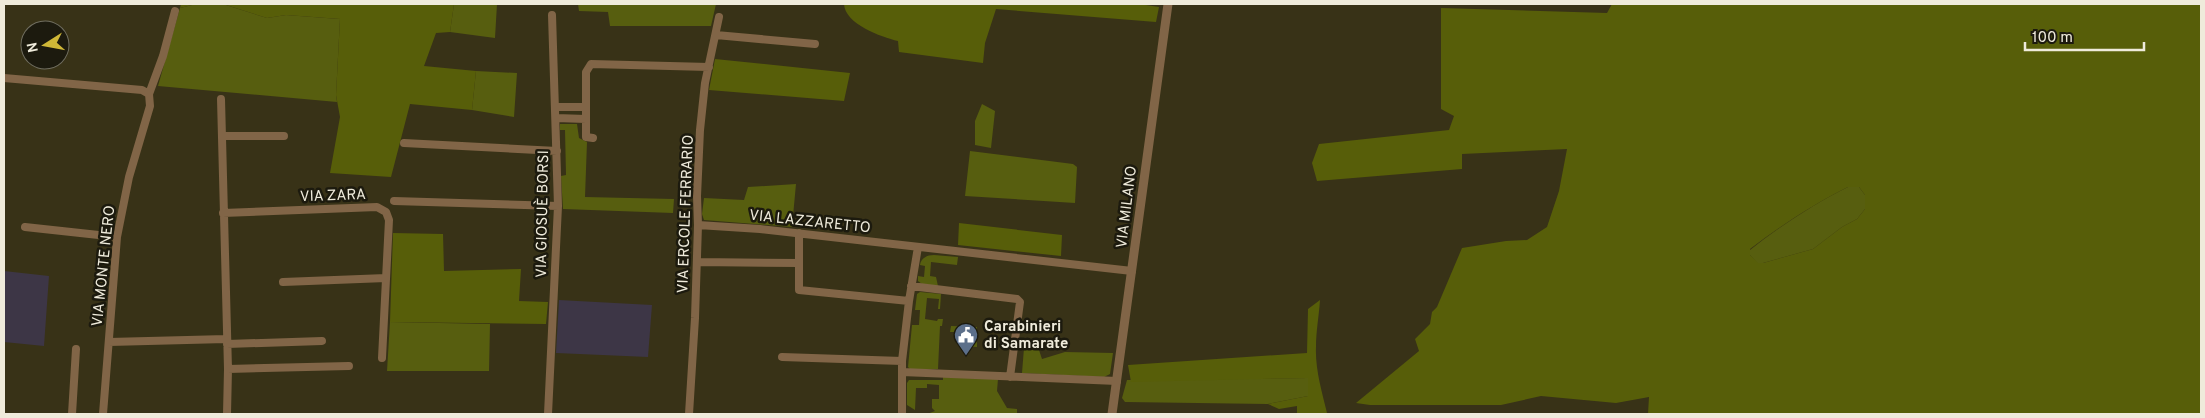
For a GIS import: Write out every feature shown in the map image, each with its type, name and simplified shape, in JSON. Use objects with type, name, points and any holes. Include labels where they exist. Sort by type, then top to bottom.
[{"type":"street","name":"VIA MILANO","points":[[1112,414],[1168,4]]},
{"type":"street","name":"VIA MONTE NERO","points":[[104,414],[117,236],[129,177],[150,106],[149,94],[163,56],[175,11]]},
{"type":"street","name":"VIA GIOSUÈ BORSI","points":[[548,414],[558,206],[552,15]]},
{"type":"street","name":"VIA ERCOLE FERRARIO","points":[[689,414],[697,262],[697,196],[700,140],[705,83],[719,17]]},
{"type":"street","points":[[716,35],[815,44]]},
{"type":"street","points":[[593,138],[586,137],[586,72],[591,64],[708,67]]},
{"type":"street","points":[[4,78],[142,90],[149,94]]},
{"type":"street","points":[[221,99],[228,369],[227,414]]},
{"type":"street","points":[[556,107],[586,107]]},
{"type":"street","points":[[556,118],[586,119]]},
{"type":"street","points":[[222,136],[284,136]]},
{"type":"street","points":[[404,143],[557,151]]},
{"type":"street","points":[[394,201],[558,206]]},
{"type":"street","name":"VIA ZARA","points":[[223,213],[378,207],[386,212],[389,220],[382,358]]},
{"type":"street","name":"VIA LAZZARETTO","points":[[698,225],[799,233],[1132,271]]},
{"type":"street","points":[[25,227],[117,236]]},
{"type":"street","points":[[799,233],[799,290],[908,301]]},
{"type":"street","points":[[902,414],[902,361],[908,301],[918,247]]},
{"type":"street","points":[[697,262],[799,263]]},
{"type":"street","points":[[283,282],[386,278]]},
{"type":"street","points":[[911,286],[1017,299],[1020,302],[1010,377]]},
{"type":"street","points":[[109,342],[322,341]]},
{"type":"street","points":[[72,414],[76,349]]},
{"type":"street","points":[[782,357],[902,361]]},
{"type":"street","points":[[228,369],[350,366]]},
{"type":"street","points":[[902,372],[1117,381]]},
{"type":"shaded area","points":[[4,271],[49,276],[44,346],[4,342]]},
{"type":"shaded area","points":[[559,300],[652,305],[648,357],[556,353]]},
{"type":"green space","points":[[181,4],[454,4],[450,32],[436,33],[424,66],[476,71],[472,110],[410,104],[391,177],[330,173],[340,117],[336,95],[340,19],[286,15],[267,18],[226,5],[192,5],[180,8]]},
{"type":"green space","points":[[454,4],[497,4],[495,38],[450,32]]},
{"type":"green space","points":[[578,4],[716,4],[711,26],[610,26],[608,12],[579,11]]},
{"type":"green space","points":[[844,4],[1139,4],[1159,7],[1156,22],[996,9],[985,43],[983,63],[899,52],[898,41],[874,33],[857,23],[850,18]]},
{"type":"green space","points":[[1612,4],[2201,4],[2201,414],[1648,414],[1649,397],[1616,403],[1541,396],[1501,405],[1370,405],[1356,403],[1419,351],[1415,339],[1430,324],[1432,312],[1437,307],[1462,248],[1506,241],[1527,240],[1547,227],[1559,191],[1567,149],[1462,154],[1462,169],[1317,181],[1312,163],[1319,144],[1449,130],[1454,116],[1441,109],[1441,8],[1607,13]],"holes":[[[1848,187],[1859,187],[1865,195],[1865,209],[1857,219],[1842,227],[1813,249],[1763,263],[1758,263],[1750,255],[1750,249],[1798,216]]]},
{"type":"green space","points":[[192,5],[226,5],[267,18],[286,15],[340,19],[337,102],[158,86],[180,8]]},
{"type":"green space","points":[[715,59],[850,73],[844,101],[709,90]]},
{"type":"green space","points":[[476,71],[517,73],[514,117],[472,110]]},
{"type":"green space","points":[[982,104],[995,111],[991,148],[975,145],[975,121]]},
{"type":"green space","points":[[560,124],[577,124],[579,138],[587,142],[585,197],[674,199],[673,213],[563,209],[561,176],[566,175],[565,130],[560,130]]},
{"type":"green space","points":[[970,151],[1073,164],[1077,167],[1075,203],[965,196]]},
{"type":"green space","points":[[796,184],[792,227],[704,220],[702,214],[704,198],[744,200],[748,187]]},
{"type":"green space","points":[[1848,187],[1859,187],[1865,195],[1865,209],[1857,219],[1842,227],[1813,249],[1758,264],[1750,255],[1750,250],[1785,224]]},
{"type":"green space","points":[[959,223],[1062,235],[1061,256],[958,245]]},
{"type":"green space","points":[[393,233],[443,234],[444,271],[521,269],[519,301],[548,302],[546,324],[390,322]]},
{"type":"green space","points":[[934,255],[958,257],[957,265],[931,262],[930,276],[936,277],[938,286],[922,284],[918,281],[918,276],[924,277],[925,266],[920,265],[922,260],[925,257]]},
{"type":"green space","points":[[920,292],[941,294],[940,309],[938,309],[939,299],[927,298],[925,319],[937,321],[938,319],[943,319],[942,326],[940,326],[938,369],[910,369],[908,367],[912,325],[919,325],[920,310],[915,310],[917,294]]},
{"type":"green space","points":[[1320,300],[1316,355],[1319,380],[1327,413],[1325,414],[1297,414],[1297,406],[1279,409],[1268,404],[1308,396],[1308,378],[1131,382],[1128,365],[1307,353],[1308,309]]},
{"type":"green space","points":[[390,322],[490,324],[489,371],[387,371]]},
{"type":"green space","points":[[951,326],[977,327],[977,347],[958,346],[959,332],[950,332]]},
{"type":"green space","points":[[1037,344],[1042,359],[1065,352],[1113,353],[1110,374],[1104,377],[1022,373],[1024,348]]},
{"type":"green space","points":[[943,377],[998,379],[997,391],[1007,408],[1017,409],[1017,413],[1040,414],[927,414],[935,411],[932,408],[932,399],[939,399],[939,385],[927,384],[927,388],[916,388],[915,410],[907,405],[907,383],[909,380],[943,380]]},
{"type":"green space","points":[[1308,378],[1308,396],[1268,404],[1125,402],[1122,398],[1127,380]]},
{"type":"place","name":"Carabinieri di Samarate","points":[[966,356]]}]
